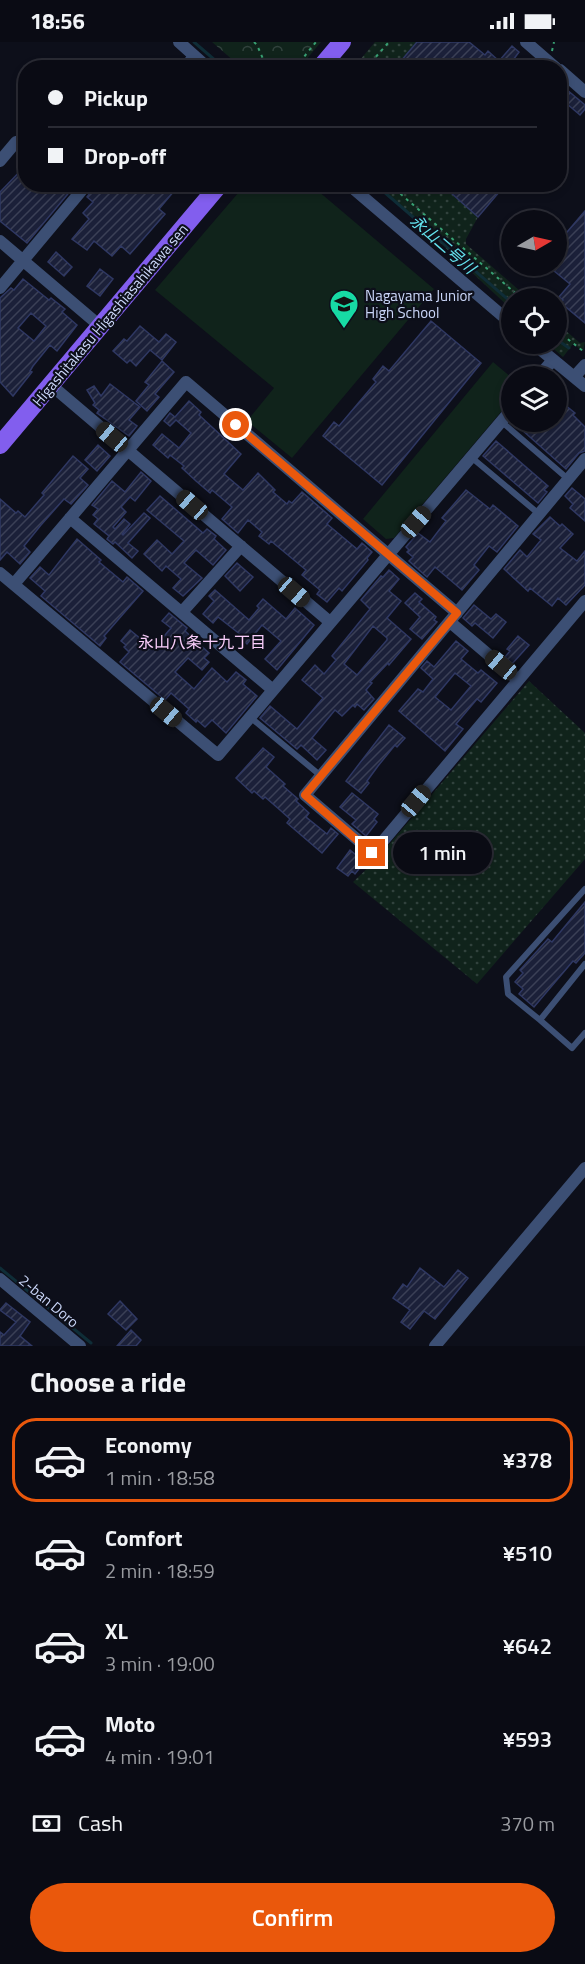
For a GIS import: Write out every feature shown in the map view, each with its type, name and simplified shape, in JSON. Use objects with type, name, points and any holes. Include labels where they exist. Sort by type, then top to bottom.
[{"type":"main road","points":[[327,60],[342,42]]},
{"type":"main road","name":"Higashitakasu Higashiasahikawa sen","points":[[0,445],[213,192]]},
{"type":"street","points":[[178,42],[199,60]]},
{"type":"street","points":[[526,42],[547,60]]},
{"type":"street","points":[[191,60],[194,56]]},
{"type":"street","points":[[567,76],[585,92]]},
{"type":"street","points":[[0,161],[16,142]]},
{"type":"street","points":[[0,288],[80,192]]},
{"type":"street","points":[[357,192],[501,315]]},
{"type":"street","points":[[0,241],[100,326]]},
{"type":"street","points":[[546,354],[585,386]]},
{"type":"street","points":[[548,366],[553,360]]},
{"type":"street","points":[[574,377],[585,365]]},
{"type":"street","points":[[14,584],[186,381],[388,554],[518,680]]},
{"type":"street","points":[[51,385],[330,622]]},
{"type":"street","points":[[0,573],[218,755],[501,421]]},
{"type":"street","points":[[585,459],[305,795],[372,853],[585,601]]},
{"type":"street","points":[[70,518],[273,690]]},
{"type":"street","points":[[182,612],[241,546]]},
{"type":"street","points":[[435,1346],[585,1168]]},
{"type":"street","name":"2-ban Doro","points":[[0,1279],[80,1346]]},
{"type":"lane","points":[[514,432],[568,479]]},
{"type":"lane","points":[[471,457],[539,514]]},
{"type":"lane","points":[[250,717],[321,776]]},
{"type":"lane","points":[[585,889],[507,977],[508,994],[572,1048],[585,1034]]},
{"type":"lane","points":[[540,1020],[585,964]]},
{"type":"path","points":[[254,42],[264,60]]},
{"type":"path","points":[[301,60],[316,42]]},
{"type":"path","points":[[373,60],[389,42]]},
{"type":"path","points":[[398,192],[509,288]]},
{"type":"path","points":[[567,338],[584,350]]},
{"type":"green space","points":[[212,42],[321,42],[306,60],[233,60]]},
{"type":"green space","points":[[375,42],[417,42],[401,60],[360,60]]},
{"type":"green space","points":[[239,192],[319,192],[434,289],[292,458],[247,421],[274,388],[155,290]]},
{"type":"green space","points":[[386,192],[449,192],[478,217],[466,239],[466,244],[517,288],[501,288],[501,300]]},
{"type":"green space","points":[[567,332],[580,343],[585,342],[583,351],[573,344],[567,352]]},
{"type":"green space","points":[[493,362],[501,369],[501,412],[394,538],[386,539],[363,519]]},
{"type":"green space","points":[[529,681],[585,733],[585,859],[477,984],[353,882],[374,862]]},
{"type":"building","points":[[417,42],[469,42],[485,55],[488,51],[498,60],[402,60]]},
{"type":"building","points":[[512,46],[519,52],[513,60],[500,60]]},
{"type":"building","points":[[567,90],[585,105],[580,115],[567,104]]},
{"type":"building","points":[[18,173],[18,192],[70,192],[27,243],[0,221],[0,192]]},
{"type":"building","points":[[91,192],[173,192],[159,209],[165,214],[130,254],[121,246],[112,256],[94,241],[87,250],[72,239],[89,219],[83,213],[93,202],[87,197]]},
{"type":"building","points":[[450,192],[499,192],[478,217]]},
{"type":"building","points":[[585,211],[585,323],[567,308],[567,288],[570,284],[560,276],[567,276],[567,232]]},
{"type":"building","points":[[56,252],[72,267],[64,276],[48,262]]},
{"type":"building","points":[[100,269],[113,279],[100,296],[87,286]]},
{"type":"building","points":[[23,279],[49,300],[51,298],[65,309],[62,312],[77,325],[57,351],[50,345],[13,396],[0,382],[0,298],[11,288],[14,290]],"holes":[[[31,313],[46,326],[34,341],[18,328]]]},
{"type":"building","points":[[431,321],[481,363],[382,485],[323,436],[334,422],[339,426],[376,382],[373,379],[383,366],[389,371]]},
{"type":"building","points":[[140,326],[159,342],[166,334],[176,342],[162,360],[150,350],[136,366],[130,360],[127,363],[113,351],[124,339],[127,341]]},
{"type":"building","points":[[162,361],[174,372],[155,394],[159,397],[147,411],[136,401],[149,385],[145,382]]},
{"type":"building","points":[[110,384],[140,407],[129,420],[137,426],[129,436],[97,413],[99,410],[93,405],[95,403],[87,390],[94,386],[101,396]]},
{"type":"building","points":[[189,401],[201,412],[199,415],[241,454],[224,474],[243,490],[258,473],[275,490],[273,492],[287,504],[289,501],[292,503],[302,492],[332,518],[327,524],[357,549],[362,543],[372,552],[342,591],[339,588],[327,602],[317,594],[320,590],[302,575],[306,570],[271,541],[269,544],[259,536],[262,532],[248,520],[238,533],[222,519],[232,507],[212,490],[210,493],[170,455],[168,458],[153,445],[162,434],[179,448],[191,433],[176,420],[170,426],[164,421],[170,413],[175,417]]},
{"type":"building","points":[[567,407],[585,427],[585,451],[579,453],[566,469],[524,432],[567,432]]},
{"type":"building","points":[[496,441],[548,486],[544,490],[547,492],[538,503],[483,456]]},
{"type":"building","points":[[98,445],[110,456],[97,471],[85,460]]},
{"type":"building","points":[[73,456],[88,469],[80,478],[88,485],[71,504],[64,499],[41,525],[24,546],[30,552],[20,564],[7,552],[0,560],[0,499],[16,513],[18,511],[25,517]]},
{"type":"building","points":[[141,472],[151,481],[135,501],[130,497],[121,507],[126,512],[113,527],[115,529],[124,519],[130,524],[123,535],[144,513],[150,518],[128,543],[138,551],[132,558],[115,542],[113,544],[107,539],[109,536],[94,524],[98,519],[93,515],[98,509],[92,505],[112,481],[125,492]]},
{"type":"building","points":[[572,488],[585,499],[585,521],[570,508],[573,504],[565,496]]},
{"type":"building","points":[[466,490],[490,509],[493,505],[518,526],[497,552],[489,546],[474,565],[479,570],[462,590],[435,567],[427,577],[409,561],[413,557],[407,552],[409,550],[406,547],[418,533],[430,542],[446,521],[442,518]]},
{"type":"building","points":[[160,496],[203,533],[207,529],[216,536],[214,539],[226,550],[213,565],[196,550],[184,563],[202,578],[183,596],[173,588],[181,579],[166,566],[162,571],[144,554],[157,540],[172,554],[184,541],[147,510]]},
{"type":"building","points":[[550,517],[573,534],[560,548],[577,561],[585,551],[585,585],[566,605],[558,598],[552,606],[530,588],[528,591],[504,569],[520,550],[527,557],[541,540],[533,534]]},
{"type":"building","points":[[77,539],[123,582],[127,577],[143,591],[104,636],[106,638],[100,646],[41,596],[45,591],[30,578],[40,567],[49,575]]},
{"type":"building","points":[[237,563],[253,577],[240,591],[225,576]]},
{"type":"building","points":[[389,570],[399,579],[389,591],[401,601],[387,618],[411,639],[389,665],[388,663],[370,682],[372,683],[366,690],[374,699],[364,710],[357,704],[355,707],[353,705],[342,716],[335,710],[312,738],[326,750],[317,760],[301,745],[297,749],[260,718],[270,706],[297,729],[323,698],[302,680],[315,665],[324,674],[336,660],[332,656],[370,609],[361,600],[381,576],[383,577]],"holes":[[[373,626],[387,638],[357,675],[344,664]]]},
{"type":"building","points":[[215,590],[249,620],[263,599],[286,619],[295,608],[314,625],[277,670],[265,659],[281,641],[262,625],[247,644],[239,637],[241,635],[218,617],[213,623],[203,614],[214,601],[209,596]]},
{"type":"building","points":[[415,593],[422,599],[419,602],[436,617],[434,620],[437,622],[422,639],[410,629],[420,617],[405,603]]},
{"type":"building","points":[[474,605],[491,619],[496,614],[506,622],[493,638],[475,623],[472,626],[463,618]]},
{"type":"building","points":[[169,613],[187,628],[185,631],[209,653],[204,658],[209,662],[202,670],[188,658],[175,672],[194,689],[212,668],[227,682],[236,672],[246,680],[243,684],[257,696],[226,733],[212,720],[205,727],[197,720],[196,722],[186,713],[189,709],[171,693],[165,700],[120,662],[129,652],[121,641],[130,630],[153,649],[171,628],[162,621]]},
{"type":"building","points":[[518,636],[529,645],[512,664],[505,657],[510,651],[507,649]]},
{"type":"building","points":[[456,641],[468,651],[461,659],[478,673],[481,670],[497,683],[481,702],[477,699],[456,724],[463,729],[445,751],[399,711],[418,689],[423,692],[433,679],[421,668],[427,661],[434,667]],"holes":[[[455,673],[471,686],[451,710],[435,697]]]},
{"type":"building","points":[[389,725],[405,738],[397,747],[395,745],[378,766],[361,793],[346,781]]},
{"type":"building","points":[[263,748],[274,757],[266,767],[298,799],[296,801],[309,813],[306,817],[327,834],[331,828],[338,834],[322,853],[287,823],[290,819],[280,810],[265,797],[263,799],[254,791],[252,793],[236,778]]},
{"type":"building","points":[[352,793],[378,814],[374,819],[377,822],[366,836],[352,824],[356,820],[340,807]]},
{"type":"building","points":[[350,850],[356,855],[358,852],[367,859],[355,874],[352,871],[348,876],[337,868]]},
{"type":"building","points":[[585,902],[585,953],[576,963],[573,961],[534,1007],[519,994],[523,989],[515,982],[523,973],[520,970],[548,939],[552,942]]},
{"type":"building","points":[[420,1268],[444,1287],[458,1270],[468,1278],[435,1319],[424,1311],[410,1329],[401,1322],[410,1310],[393,1298],[403,1284],[407,1287]]},
{"type":"building","points":[[120,1301],[137,1319],[126,1330],[108,1314]]},
{"type":"building","points":[[6,1303],[30,1322],[20,1336],[32,1346],[0,1346],[0,1332],[4,1335],[16,1322],[0,1310]]},
{"type":"building","points":[[131,1330],[141,1340],[136,1346],[117,1346]]},
{"type":"waterway","name":"永山二号川","points":[[194,42],[215,60]]},
{"type":"waterway","name":"永山二号川","points":[[384,192],[501,293]]},
{"type":"waterway","points":[[0,1268],[91,1343]]},
{"type":"place","name":"Nagayama Junior High School","points":[[344,330]]},
{"type":"district","name":"永山八条十九丁目","points":[[202,642]]},
{"type":"route","points":[[236,425],[457,613],[305,795],[372,853]]}]
